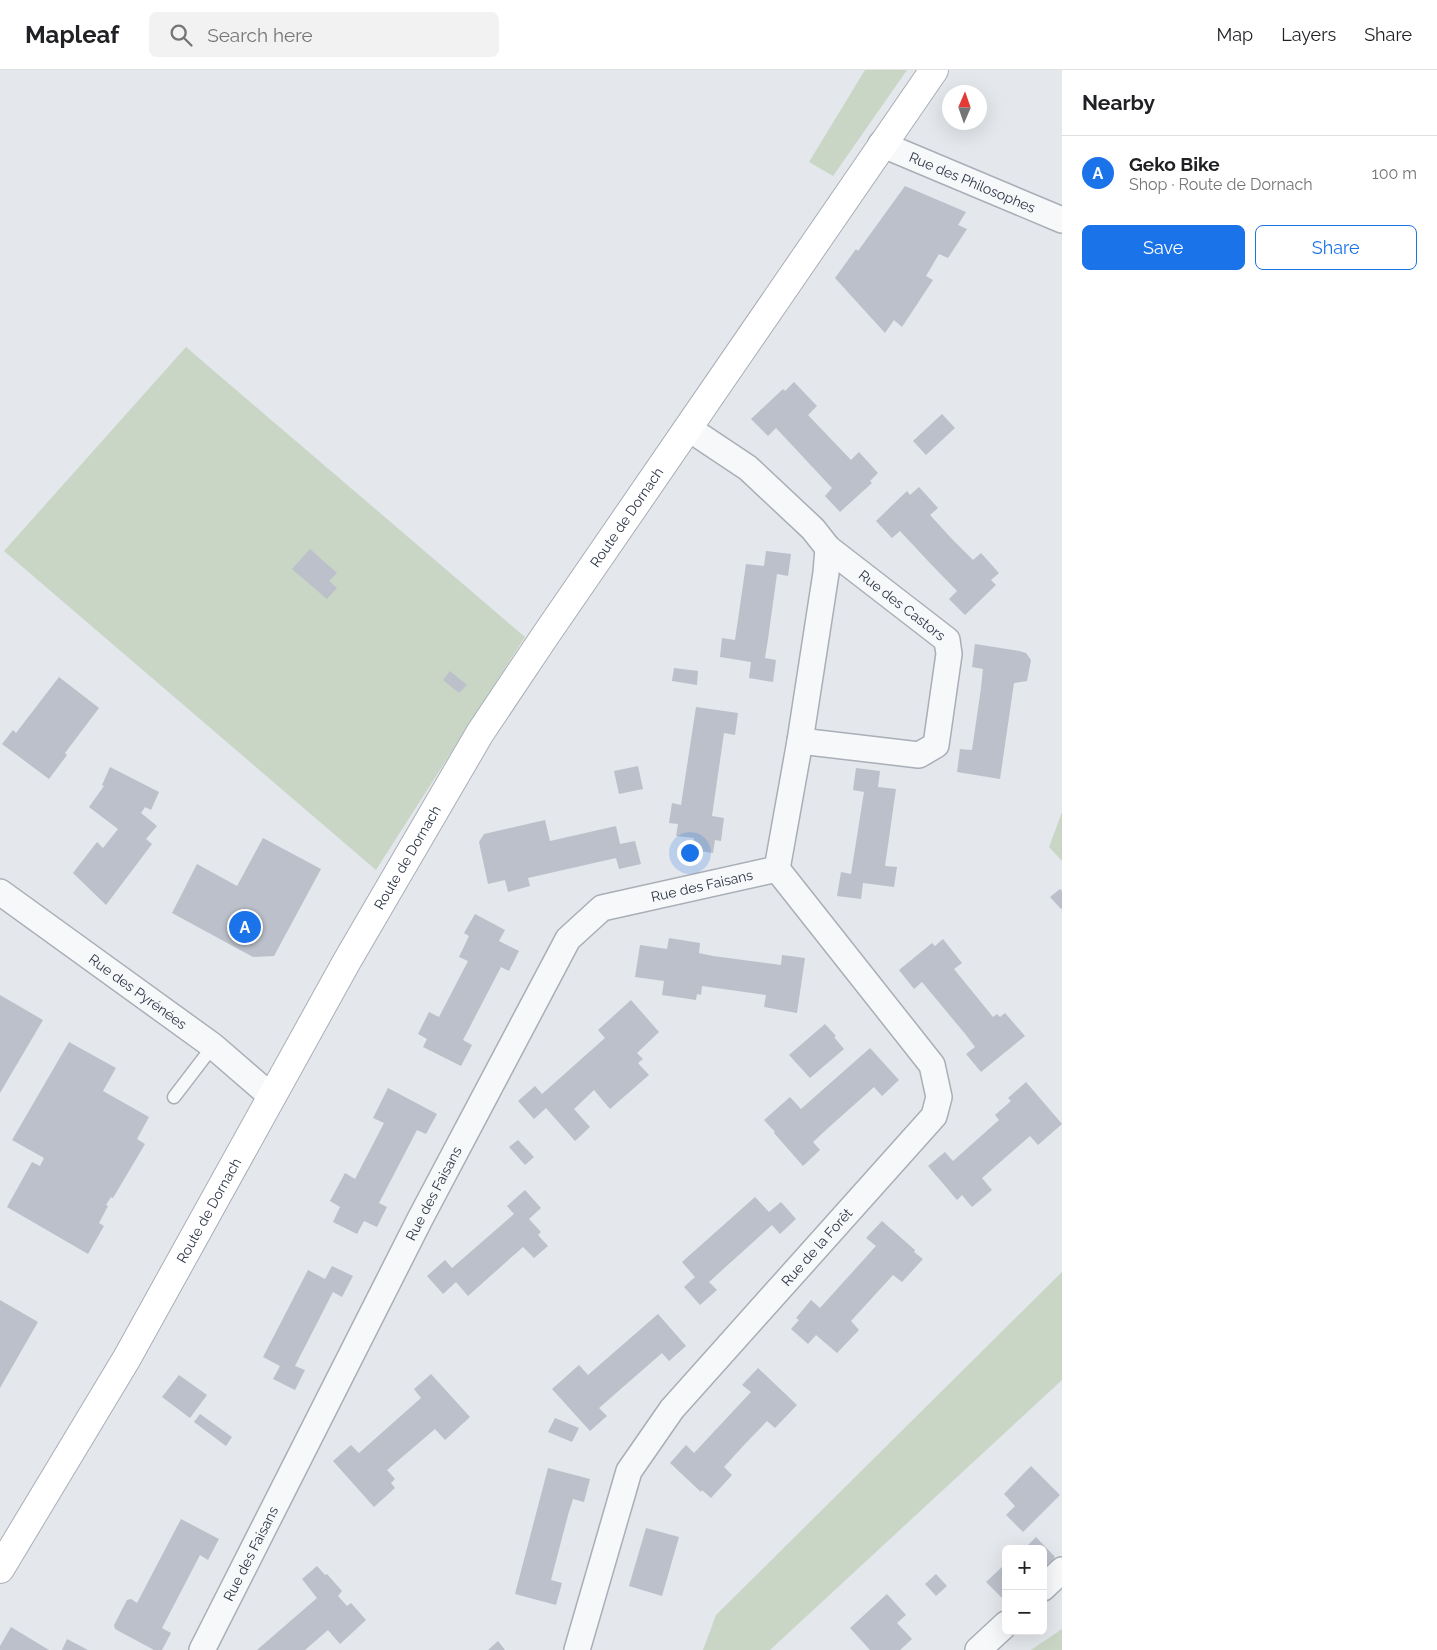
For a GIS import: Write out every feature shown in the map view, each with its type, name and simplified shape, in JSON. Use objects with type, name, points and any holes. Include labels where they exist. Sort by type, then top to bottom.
[{"type":"main road","name":"Route de Dornach","points":[[0,1568],[127,1358],[347,961],[480,733],[544,636],[934,70]]},
{"type":"street","name":"Rue des Philosophes","points":[[882,144],[1062,220]]},
{"type":"street","name":"Rue des Castors","points":[[688,428],[748,468],[813,530],[828,548],[947,640],[949,654],[936,745],[919,755],[800,742]]},
{"type":"street","points":[[777,869],[800,742],[826,573],[828,548]]},
{"type":"street","name":"Rue des Faisans","points":[[202,1650],[420,1219],[568,939],[602,908],[777,869]]},
{"type":"street","name":"Rue de la Forêt","points":[[577,1650],[629,1471],[672,1409],[934,1116],[939,1096],[932,1065],[777,869]]},
{"type":"street","name":"Rue des Pyrénées","points":[[0,892],[213,1046],[272,1096]]},
{"type":"street","points":[[1047,1584],[1062,1570]]},
{"type":"street","points":[[978,1650],[1002,1628]]},
{"type":"lane","points":[[174,1098],[213,1046]]},
{"type":"green space","points":[[865,70],[907,70],[833,176],[809,162]]},
{"type":"green space","points":[[186,347],[525,637],[376,870],[4,551]]},
{"type":"green space","points":[[1062,812],[1062,861],[1049,847]]},
{"type":"green space","points":[[1062,1272],[1062,1380],[770,1650],[703,1650],[716,1615]]},
{"type":"green space","points":[[1062,1629],[1062,1650],[1031,1650]]},
{"type":"building","points":[[905,186],[966,212],[958,225],[967,229],[948,258],[939,254],[926,276],[933,280],[902,327],[894,320],[885,333],[835,278],[856,249],[858,251]]},
{"type":"building","points":[[794,382],[817,406],[808,415],[851,460],[859,452],[878,473],[870,481],[872,483],[840,512],[825,496],[832,488],[776,428],[768,436],[751,419],[783,389],[785,391]]},
{"type":"building","points":[[942,414],[955,428],[926,455],[913,441]]},
{"type":"building","points":[[919,487],[938,508],[930,515],[952,539],[973,560],[981,553],[999,573],[991,580],[996,585],[965,615],[949,599],[957,591],[900,531],[892,538],[876,521],[907,491],[910,495]]},
{"type":"building","points":[[310,549],[337,573],[329,581],[337,588],[327,599],[292,569]]},
{"type":"building","points":[[766,551],[791,554],[788,576],[777,574],[765,658],[776,660],[773,682],[749,678],[751,662],[720,657],[722,638],[735,640],[746,564],[764,566]]},
{"type":"building","points":[[975,644],[1026,653],[1031,660],[1027,681],[1014,683],[1000,779],[957,772],[960,749],[972,750],[981,688],[983,669],[972,667]]},
{"type":"building","points":[[674,668],[698,671],[697,685],[672,681]]},
{"type":"building","points":[[450,671],[467,685],[459,693],[443,680]]},
{"type":"building","points":[[59,677],[99,708],[65,753],[67,755],[49,779],[2,744],[13,730],[16,733]]},
{"type":"building","points":[[696,707],[738,713],[735,735],[724,733],[712,816],[724,818],[721,841],[715,840],[713,853],[692,850],[694,838],[676,836],[678,824],[669,823],[672,803],[681,805]]},
{"type":"building","points":[[638,766],[643,789],[619,794],[614,771]]},
{"type":"building","points":[[110,767],[159,792],[151,810],[145,807],[141,813],[157,826],[146,839],[152,844],[106,905],[73,873],[97,842],[103,848],[118,829],[89,807],[104,786],[102,785]]},
{"type":"building","points":[[856,768],[880,771],[878,787],[896,789],[885,866],[897,867],[894,887],[863,883],[861,899],[837,896],[841,872],[851,874],[864,792],[853,790]]},
{"type":"building","points":[[545,820],[550,841],[616,826],[620,844],[635,841],[641,864],[619,869],[616,858],[528,878],[530,886],[508,892],[505,880],[488,884],[479,842],[484,834]]},
{"type":"building","points":[[263,838],[321,869],[274,956],[253,957],[172,913],[197,864],[237,886]]},
{"type":"building","points":[[1060,889],[1062,891],[1061,909],[1050,897]]},
{"type":"building","points":[[475,914],[505,930],[499,941],[519,951],[509,971],[501,967],[463,1040],[472,1045],[461,1066],[423,1047],[427,1039],[418,1034],[429,1012],[439,1017],[468,961],[459,957],[469,936],[464,933]]},
{"type":"building","points":[[669,938],[700,943],[699,953],[713,956],[781,965],[782,955],[805,958],[797,1013],[764,1007],[766,995],[702,986],[701,995],[697,994],[696,1000],[662,995],[664,981],[635,977],[640,945],[667,949]]},
{"type":"building","points":[[943,939],[962,963],[954,969],[993,1017],[997,1014],[1000,1017],[1005,1013],[1025,1036],[981,1072],[966,1054],[975,1047],[966,1035],[922,982],[914,989],[899,970],[932,943],[935,946]]},
{"type":"building","points":[[0,995],[43,1020],[0,1093]]},
{"type":"building","points":[[631,1000],[659,1032],[637,1053],[643,1059],[638,1063],[649,1075],[610,1109],[594,1090],[574,1109],[590,1127],[575,1141],[546,1108],[534,1119],[518,1101],[535,1086],[542,1094],[605,1038],[598,1030]]},
{"type":"building","points":[[825,1024],[844,1049],[810,1078],[789,1055]]},
{"type":"building","points":[[69,1042],[116,1068],[103,1091],[149,1117],[137,1139],[145,1144],[113,1198],[111,1197],[106,1205],[108,1206],[99,1223],[104,1226],[88,1254],[7,1207],[32,1162],[40,1166],[44,1158],[12,1140]]},
{"type":"building","points":[[870,1048],[899,1080],[882,1096],[874,1087],[827,1129],[813,1142],[820,1150],[803,1166],[764,1120],[790,1097],[801,1109]]},
{"type":"building","points":[[1026,1082],[1062,1124],[1038,1145],[1030,1136],[982,1178],[992,1190],[972,1207],[962,1195],[957,1200],[928,1166],[945,1152],[953,1161],[999,1120],[995,1115],[1011,1101],[1008,1098]]},
{"type":"building","points":[[388,1088],[437,1114],[426,1134],[417,1130],[379,1203],[387,1207],[377,1227],[364,1221],[357,1234],[333,1222],[340,1207],[330,1201],[345,1173],[355,1179],[384,1123],[373,1118]]},
{"type":"building","points":[[518,1140],[534,1157],[525,1165],[509,1147]]},
{"type":"building","points":[[525,1190],[541,1208],[529,1219],[541,1232],[538,1235],[548,1246],[534,1258],[523,1247],[468,1296],[456,1282],[443,1294],[427,1276],[445,1260],[452,1268],[514,1214],[507,1206]]},
{"type":"building","points":[[755,1197],[769,1212],[781,1202],[796,1219],[780,1234],[772,1225],[709,1282],[717,1290],[700,1305],[684,1287],[695,1277],[682,1262]]},
{"type":"building","points":[[882,1221],[923,1259],[902,1282],[893,1275],[851,1321],[859,1330],[837,1353],[816,1335],[808,1344],[791,1329],[799,1320],[796,1318],[811,1300],[820,1308],[876,1246],[866,1238]]},
{"type":"building","points":[[332,1266],[353,1276],[342,1297],[333,1292],[295,1366],[305,1370],[295,1390],[273,1379],[280,1366],[263,1357],[308,1270],[325,1279]]},
{"type":"building","points":[[0,1300],[38,1322],[0,1388]]},
{"type":"building","points":[[658,1314],[686,1346],[669,1361],[662,1353],[599,1408],[607,1416],[590,1431],[552,1389],[579,1365],[588,1375]]},
{"type":"building","points":[[758,1368],[797,1405],[775,1428],[767,1421],[745,1444],[724,1467],[732,1475],[711,1498],[702,1490],[701,1492],[670,1463],[686,1445],[694,1453],[751,1392],[742,1385]]},
{"type":"building","points":[[431,1374],[470,1417],[445,1440],[435,1429],[387,1470],[395,1479],[391,1483],[395,1488],[374,1507],[333,1461],[351,1445],[359,1453],[421,1398],[414,1389]]},
{"type":"building","points":[[179,1375],[207,1395],[190,1418],[162,1397]]},
{"type":"building","points":[[200,1414],[232,1437],[226,1446],[194,1422]]},
{"type":"building","points":[[555,1418],[579,1428],[572,1442],[548,1432]]},
{"type":"building","points":[[1031,1466],[1060,1495],[1023,1532],[1006,1515],[1015,1506],[1004,1494]]},
{"type":"building","points":[[548,1468],[590,1479],[584,1502],[573,1499],[568,1515],[551,1580],[562,1583],[556,1605],[515,1594]]},
{"type":"building","points":[[181,1519],[219,1539],[208,1560],[200,1555],[162,1628],[171,1633],[162,1650],[154,1650],[115,1629],[114,1625],[127,1600],[131,1599],[137,1603]]},
{"type":"building","points":[[646,1528],[679,1537],[662,1596],[629,1586]]},
{"type":"building","points":[[1036,1537],[1044,1545],[1028,1545]]},
{"type":"building","points":[[1047,1549],[1055,1557],[1047,1565]]},
{"type":"building","points":[[317,1566],[342,1591],[338,1596],[347,1606],[351,1603],[366,1620],[340,1644],[328,1630],[305,1650],[257,1650],[317,1598],[302,1579]]},
{"type":"building","points":[[1002,1567],[1002,1598],[986,1582]]},
{"type":"building","points":[[936,1574],[947,1586],[936,1596],[925,1584]]},
{"type":"building","points":[[887,1594],[906,1615],[897,1623],[912,1639],[900,1650],[870,1650],[850,1628]]},
{"type":"building","points":[[11,1627],[49,1650],[0,1650],[0,1646]]},
{"type":"building","points":[[67,1639],[88,1650],[62,1650]]},
{"type":"building","points":[[498,1641],[505,1650],[488,1650]]},
{"type":"place","name":"Geko Bike","points":[[245,927]]}]
